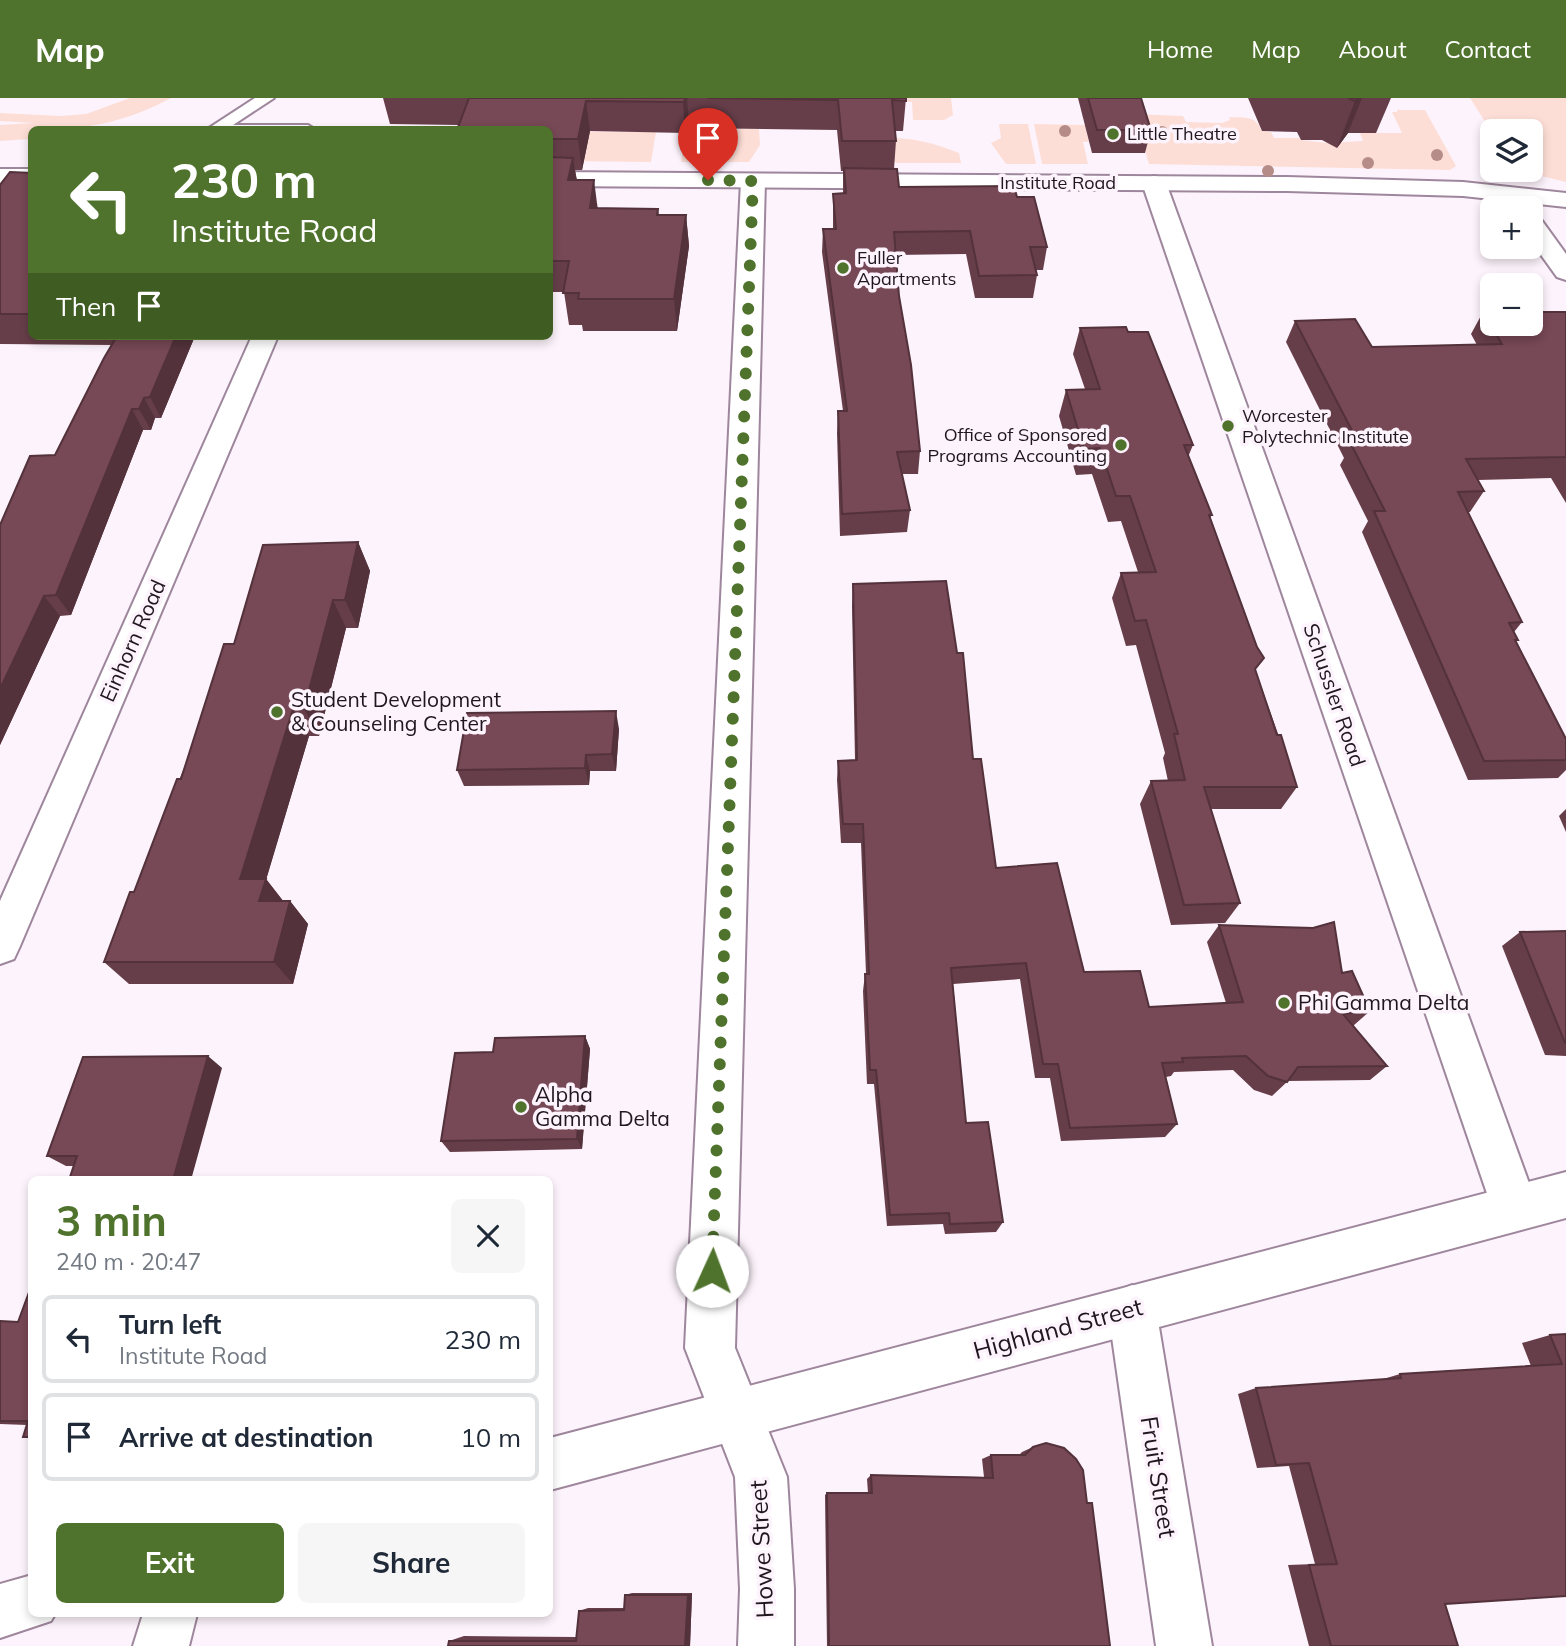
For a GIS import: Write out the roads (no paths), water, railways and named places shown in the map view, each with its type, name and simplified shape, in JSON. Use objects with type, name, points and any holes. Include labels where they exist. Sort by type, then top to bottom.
[{"type":"main road","points":[[0,176],[28,176]]},
{"type":"main road","name":"Institute Road","points":[[553,180],[1336,185],[1480,197]]},
{"type":"main road","name":"Howe Street","points":[[753,181],[709,1348],[761,1477],[767,1589],[766,1646]]},
{"type":"main road","name":"Schussler Road","points":[[1154,183],[1515,1208]]},
{"type":"main road","name":"Institute Road","points":[[1543,200],[1566,200]]},
{"type":"main road","points":[[1543,240],[1566,272]]},
{"type":"main road","name":"Einhorn Road","points":[[0,946],[263,340]]},
{"type":"main road","name":"Highland Street","points":[[553,1463],[1566,1195]]},
{"type":"main road","name":"Fruit Street","points":[[1132,1309],[1184,1646]]},
{"type":"main road","points":[[0,1611],[28,1603]]},
{"type":"main road","points":[[161,1646],[169,1617]]},
{"type":"lane","points":[[221,126],[265,98]]},
{"type":"place","name":"Little Theatre","points":[[1113,134]]},
{"type":"place","name":"Fuller Apartments","points":[[843,268]]},
{"type":"place","name":"Worcester Polytechnic Institute","points":[[1228,426]]},
{"type":"place","name":"Office of Sponsored Programs Accounting","points":[[1121,445]]},
{"type":"place","name":"Student Development & Counseling Center","points":[[277,712]]},
{"type":"place","name":"Phi Gamma Delta","points":[[1284,1003]]},
{"type":"place","name":"Alpha Gamma Delta","points":[[521,1107]]}]
